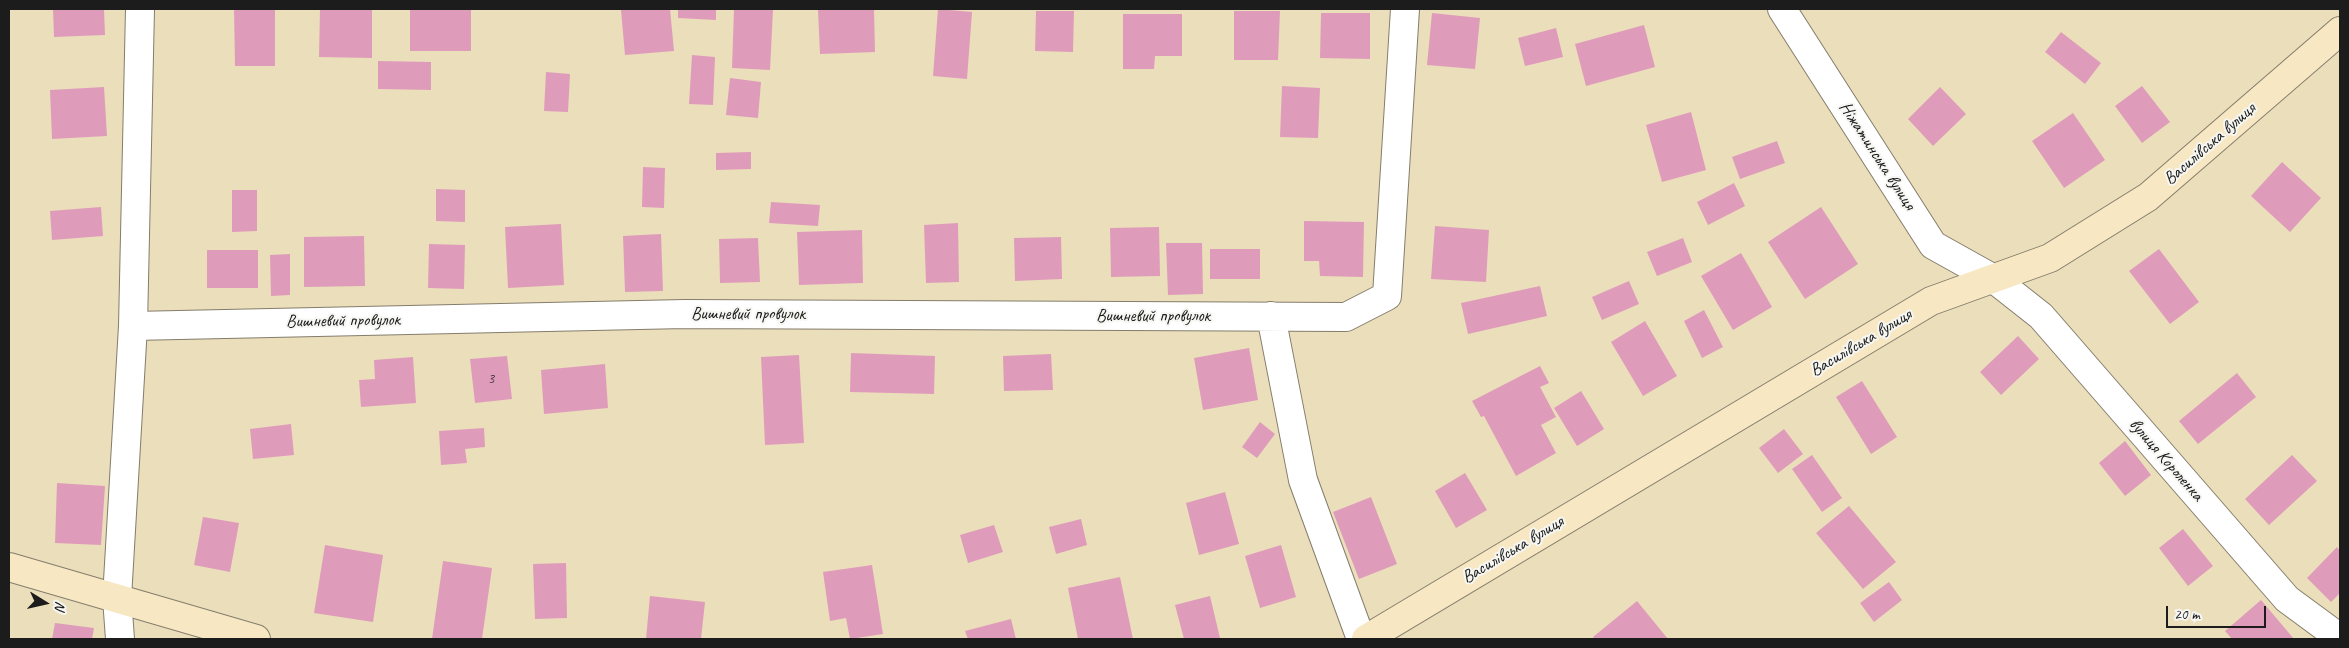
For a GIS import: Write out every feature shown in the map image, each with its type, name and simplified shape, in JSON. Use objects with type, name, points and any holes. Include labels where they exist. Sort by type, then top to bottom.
[{"type":"street","points":[[120,639],[117,598],[134,326],[140,9]]},
{"type":"street","name":"Вишневий провулок","points":[[134,326],[685,314],[1346,317],[1387,296],[1405,9]]},
{"type":"street","name":"Ніжатинська вулиця","points":[[1782,9],[1934,245],[1994,279]]},
{"type":"street","name":"Василівська вулиця","points":[[1366,639],[1932,301],[2050,258],[2148,197],[2340,31]]},
{"type":"street","name":"вулиця Короленка","points":[[1994,279],[2041,316],[2287,599],[2340,638]]},
{"type":"street","points":[[1271,316],[1303,480],[1361,639]]},
{"type":"street","points":[[9,567],[256,639]]},
{"type":"building","points":[[53,9],[104,9],[105,35],[54,37]]},
{"type":"building","points":[[234,9],[275,9],[275,66],[235,66]]},
{"type":"building","points":[[320,9],[372,9],[372,58],[319,57]]},
{"type":"building","points":[[410,9],[471,9],[471,51],[410,51]]},
{"type":"building","points":[[670,9],[674,51],[625,55],[621,10]]},
{"type":"building","points":[[678,9],[716,9],[716,20],[678,18]]},
{"type":"building","points":[[734,9],[773,10],[770,70],[732,68]]},
{"type":"building","points":[[874,9],[875,52],[820,54],[818,10]]},
{"type":"building","points":[[938,9],[972,12],[967,79],[933,76]]},
{"type":"building","points":[[1036,11],[1074,11],[1073,52],[1035,51]]},
{"type":"building","points":[[1234,11],[1280,11],[1278,60],[1234,60]]},
{"type":"building","points":[[1321,13],[1370,13],[1370,59],[1320,58]]},
{"type":"building","points":[[1432,13],[1480,18],[1475,69],[1427,65]]},
{"type":"building","points":[[1123,14],[1182,14],[1182,56],[1155,56],[1154,69],[1123,69]]},
{"type":"building","points":[[1644,25],[1655,67],[1586,86],[1575,44]]},
{"type":"building","points":[[1556,28],[1563,57],[1525,66],[1518,38]]},
{"type":"building","points":[[2061,32],[2101,63],[2085,84],[2045,52]]},
{"type":"building","points":[[692,55],[715,57],[713,105],[689,104]]},
{"type":"building","points":[[378,61],[431,62],[431,90],[378,89]]},
{"type":"building","points":[[546,72],[570,74],[568,112],[544,111]]},
{"type":"building","points":[[730,78],[761,82],[758,118],[726,115]]},
{"type":"building","points":[[1282,86],[1320,88],[1318,138],[1280,137]]},
{"type":"building","points":[[2142,86],[2170,122],[2142,143],[2115,106]]},
{"type":"building","points":[[104,87],[107,136],[52,139],[50,90]]},
{"type":"building","points":[[1940,87],[1966,114],[1933,146],[1908,119]]},
{"type":"building","points":[[1691,112],[1706,170],[1662,182],[1646,125]]},
{"type":"building","points":[[2073,113],[2105,160],[2064,188],[2032,141]]},
{"type":"building","points":[[1777,141],[1785,163],[1740,179],[1732,157]]},
{"type":"building","points":[[751,152],[751,169],[716,170],[716,153]]},
{"type":"building","points":[[2282,162],[2321,198],[2290,232],[2251,196]]},
{"type":"building","points":[[643,167],[665,168],[664,208],[642,207]]},
{"type":"building","points":[[1734,183],[1745,206],[1708,225],[1697,202]]},
{"type":"building","points":[[436,189],[465,190],[465,222],[436,221]]},
{"type":"building","points":[[232,190],[257,190],[257,231],[232,232]]},
{"type":"building","points":[[771,202],[820,205],[818,226],[769,223]]},
{"type":"building","points":[[101,207],[103,236],[52,240],[50,211]]},
{"type":"building","points":[[1821,207],[1858,264],[1805,299],[1768,242]]},
{"type":"building","points":[[1304,221],[1364,222],[1363,277],[1320,276],[1319,261],[1304,261]]},
{"type":"building","points":[[958,223],[959,282],[926,283],[924,225]]},
{"type":"building","points":[[561,224],[564,285],[508,288],[505,227]]},
{"type":"building","points":[[1435,226],[1489,230],[1486,282],[1431,279]]},
{"type":"building","points":[[1159,227],[1160,276],[1111,277],[1110,228]]},
{"type":"building","points":[[862,230],[863,283],[799,285],[797,232]]},
{"type":"building","points":[[661,234],[663,291],[625,292],[623,236]]},
{"type":"building","points":[[364,236],[365,286],[304,287],[304,237]]},
{"type":"building","points":[[1061,237],[1062,279],[1015,281],[1014,238]]},
{"type":"building","points":[[758,238],[760,282],[720,283],[719,239]]},
{"type":"building","points":[[1683,238],[1692,262],[1657,276],[1647,252]]},
{"type":"building","points":[[1166,243],[1202,243],[1203,294],[1168,295]]},
{"type":"building","points":[[429,244],[465,245],[464,289],[428,288]]},
{"type":"building","points":[[1210,249],[1260,249],[1260,279],[1210,279]]},
{"type":"building","points":[[2159,249],[2199,302],[2170,324],[2129,271]]},
{"type":"building","points":[[207,250],[258,250],[258,288],[207,288]]},
{"type":"building","points":[[1741,253],[1772,307],[1733,330],[1701,276]]},
{"type":"building","points":[[290,254],[290,295],[271,296],[270,255]]},
{"type":"building","points":[[1629,281],[1639,304],[1602,320],[1592,297]]},
{"type":"building","points":[[1540,286],[1547,316],[1468,334],[1461,303]]},
{"type":"building","points":[[1704,310],[1723,347],[1702,358],[1684,321]]},
{"type":"building","points":[[1645,321],[1677,376],[1643,396],[1611,342]]},
{"type":"building","points":[[2018,336],[2039,359],[2001,395],[1980,372]]},
{"type":"building","points":[[1249,348],[1258,400],[1203,410],[1194,358]]},
{"type":"building","points":[[851,353],[935,356],[934,394],[850,392]]},
{"type":"building","points":[[1051,354],[1053,390],[1004,391],[1003,356]]},
{"type":"building","points":[[799,355],[804,443],[765,445],[761,357]]},
{"type":"building","points":[[507,356],[512,399],[475,403],[470,359]]},
{"type":"building","points":[[413,357],[416,403],[361,407],[359,380],[375,379],[374,360]]},
{"type":"building","points":[[605,364],[608,408],[544,414],[541,370]]},
{"type":"building","points":[[1540,366],[1549,383],[1540,387],[1556,417],[1541,425],[1556,453],[1516,476],[1484,416],[1481,417],[1472,401]]},
{"type":"building","points":[[2237,373],[2256,397],[2198,444],[2179,421]]},
{"type":"building","points":[[1862,381],[1897,437],[1871,454],[1836,397]]},
{"type":"building","points":[[1581,391],[1604,429],[1577,446],[1554,408]]},
{"type":"building","points":[[1260,422],[1275,434],[1257,458],[1242,447]]},
{"type":"building","points":[[291,424],[294,455],[253,459],[250,429]]},
{"type":"building","points":[[484,428],[485,447],[465,449],[467,463],[441,465],[439,431]]},
{"type":"building","points":[[1784,429],[1803,454],[1778,473],[1759,448]]},
{"type":"building","points":[[2125,441],[2151,475],[2125,496],[2099,463]]},
{"type":"building","points":[[1812,455],[1842,498],[1822,512],[1792,469]]},
{"type":"building","points":[[2292,455],[2317,481],[2269,525],[2245,499]]},
{"type":"building","points":[[1465,473],[1487,510],[1456,528],[1435,491]]},
{"type":"building","points":[[57,483],[105,486],[101,545],[55,543]]},
{"type":"building","points":[[1225,492],[1239,544],[1199,555],[1186,503]]},
{"type":"building","points":[[1371,497],[1397,564],[1359,579],[1333,512]]},
{"type":"building","points":[[1849,506],[1896,562],[1863,589],[1816,533]]},
{"type":"building","points":[[203,517],[239,523],[230,572],[194,565]]},
{"type":"building","points":[[1081,519],[1087,545],[1056,554],[1049,527]]},
{"type":"building","points":[[994,525],[1003,552],[968,563],[960,535]]},
{"type":"building","points":[[2183,529],[2213,566],[2188,586],[2159,548]]},
{"type":"building","points":[[325,545],[383,555],[373,622],[314,613]]},
{"type":"building","points":[[1281,545],[1296,597],[1260,608],[1245,556]]},
{"type":"building","points":[[2337,547],[2340,551],[2340,593],[2331,602],[2307,578]]},
{"type":"building","points":[[443,561],[492,568],[482,639],[432,639]]},
{"type":"building","points":[[566,563],[567,618],[535,619],[533,564]]},
{"type":"building","points":[[872,565],[883,634],[850,639],[846,618],[830,621],[823,572]]},
{"type":"building","points":[[1120,577],[1133,639],[1078,639],[1068,588]]},
{"type":"building","points":[[1889,582],[1902,600],[1874,622],[1860,603]]},
{"type":"building","points":[[650,596],[705,602],[701,639],[646,639]]},
{"type":"building","points":[[1210,596],[1220,638],[1184,639],[1175,605]]},
{"type":"building","points":[[2261,600],[2294,639],[2232,639],[2225,631]]},
{"type":"building","points":[[1637,601],[1668,639],[1595,639],[1593,637]]},
{"type":"building","points":[[1011,619],[1016,639],[968,639],[965,631]]},
{"type":"building","points":[[55,623],[94,628],[92,639],[52,639]]}]
